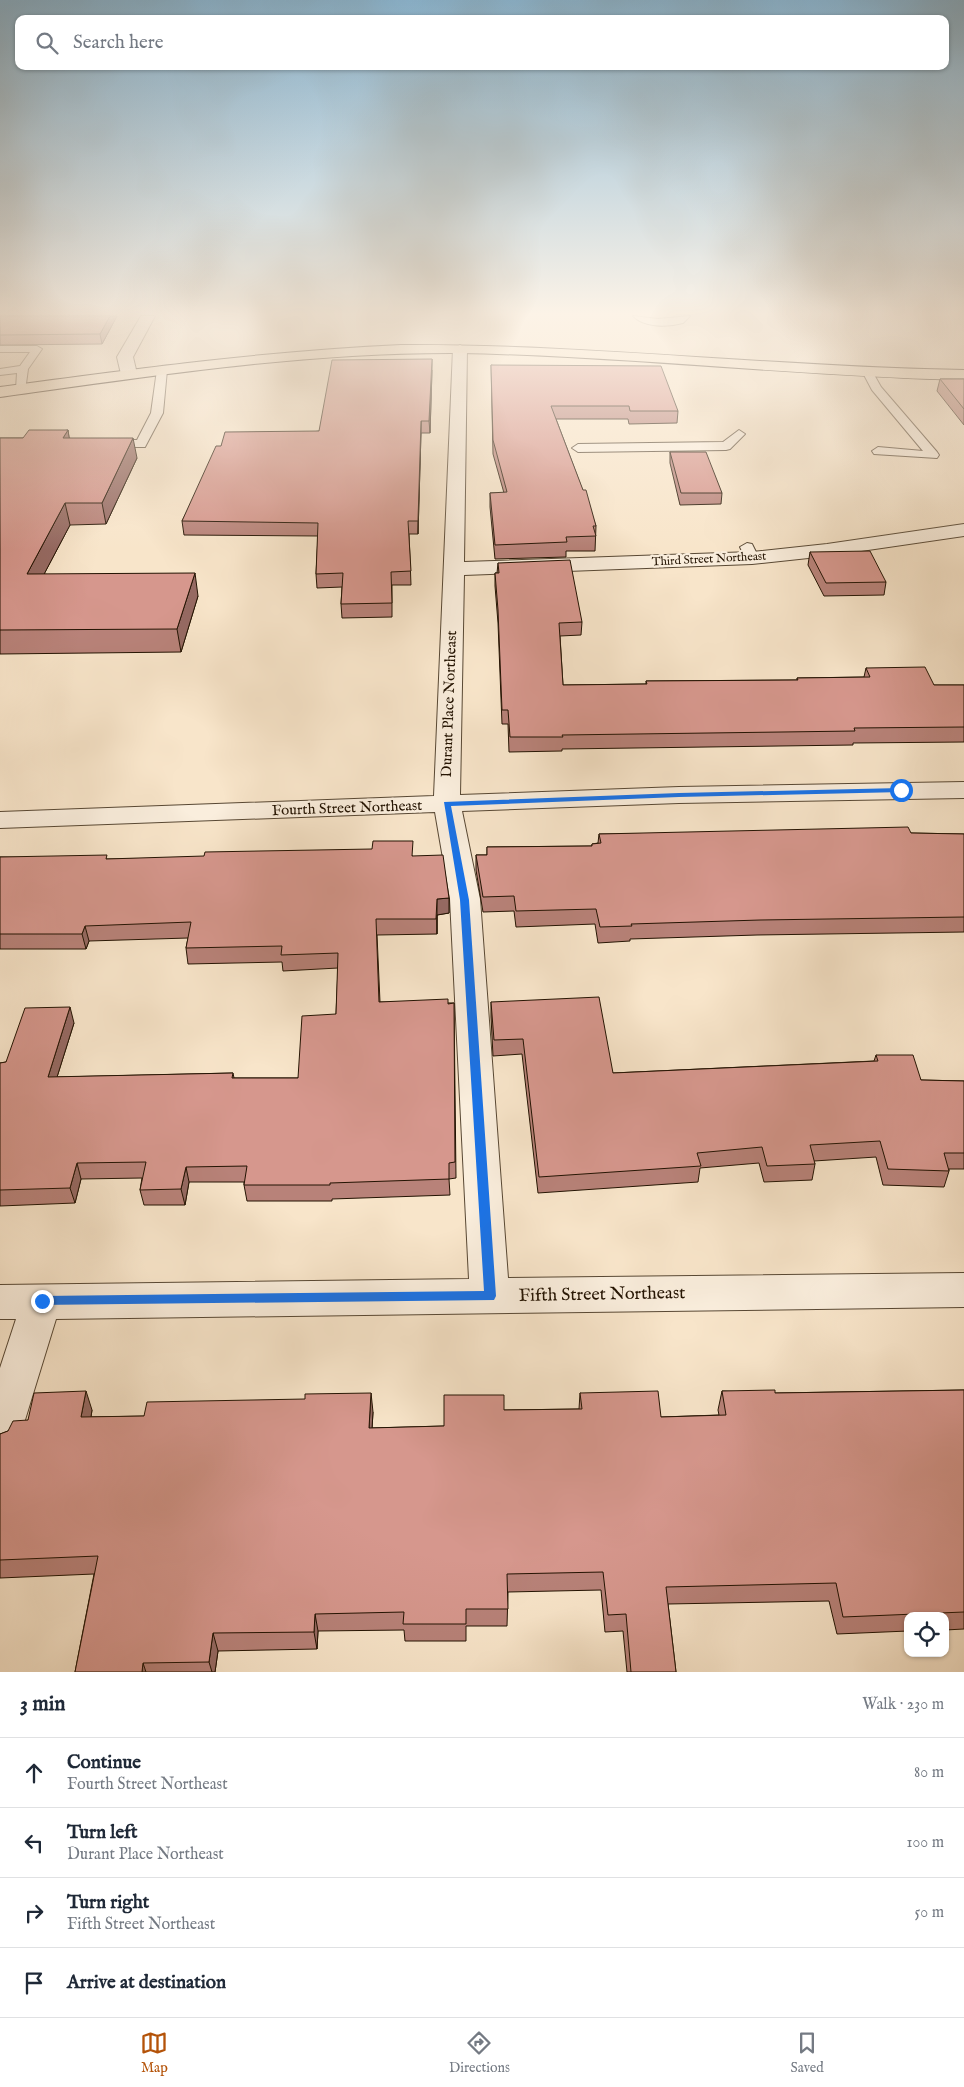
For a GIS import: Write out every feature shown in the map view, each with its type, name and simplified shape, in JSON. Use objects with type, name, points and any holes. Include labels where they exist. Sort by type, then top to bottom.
[{"type":"street","name":"Durant Place Northeast","points":[[459,394],[447,804],[465,900],[490,1296]]},
{"type":"street","name":"Third Street Northeast","points":[[453,569],[750,552],[827,550],[964,530]]},
{"type":"street","name":"Fourth Street Northeast","points":[[0,820],[679,795],[964,790]]},
{"type":"street","name":"Fifth Street Northeast","points":[[0,1302],[964,1290]]},
{"type":"street","points":[[0,1434],[42,1301]]},
{"type":"lane","points":[[94,444],[141,444],[157,413],[159,394]]},
{"type":"lane","points":[[878,451],[933,455],[881,394]]},
{"type":"lane","points":[[578,448],[726,446],[739,434]]},
{"type":"building","points":[[326,394],[430,394],[429,421],[421,421],[418,521],[408,521],[411,571],[391,572],[392,603],[341,604],[343,573],[316,574],[318,523],[182,521],[216,446],[221,446],[225,432],[319,431]]},
{"type":"building","points":[[492,394],[672,394],[678,411],[630,411],[629,406],[551,406],[583,490],[586,490],[596,526],[593,526],[596,536],[566,537],[567,542],[495,545],[490,493],[507,492],[493,440]]},
{"type":"building","points":[[952,394],[964,394],[964,409]]},
{"type":"building","points":[[29,430],[68,430],[63,438],[133,438],[102,503],[65,503],[27,574],[195,573],[177,629],[0,630],[0,438],[23,438]]},
{"type":"building","points":[[670,452],[706,452],[722,493],[681,493]]},
{"type":"building","points":[[870,551],[886,582],[826,583],[810,552]]},
{"type":"building","points":[[570,560],[582,622],[559,623],[563,685],[647,684],[646,681],[798,680],[797,678],[870,677],[866,668],[925,667],[934,685],[964,685],[964,727],[854,728],[855,731],[510,737],[508,710],[502,710],[495,573],[499,573],[498,563]]},
{"type":"building","points":[[908,827],[911,833],[964,834],[964,917],[760,920],[631,924],[632,926],[600,927],[596,909],[516,911],[514,896],[483,897],[476,855],[487,855],[487,847],[592,846],[592,844],[601,843],[599,834]]},
{"type":"building","points":[[373,841],[413,841],[412,856],[443,855],[449,898],[437,899],[436,919],[376,919],[379,1002],[448,999],[448,1004],[454,1003],[455,1162],[449,1163],[449,1179],[330,1183],[330,1185],[244,1185],[247,1166],[186,1167],[181,1189],[140,1190],[146,1162],[77,1163],[70,1188],[0,1190],[0,1063],[6,1062],[25,1008],[70,1007],[48,1077],[233,1073],[232,1078],[298,1078],[302,1016],[336,1014],[338,953],[281,955],[282,946],[186,948],[191,922],[85,926],[82,934],[0,934],[0,857],[107,855],[106,859],[204,856],[205,852],[372,849]]},
{"type":"building","points":[[599,997],[613,1073],[878,1061],[876,1055],[913,1055],[921,1080],[964,1081],[964,1153],[944,1153],[949,1171],[888,1169],[880,1141],[810,1145],[815,1164],[767,1166],[762,1147],[697,1153],[701,1166],[539,1177],[523,1039],[494,1040],[491,1002]]},
{"type":"building","points":[[775,1390],[775,1393],[964,1390],[964,1612],[904,1612],[904,1614],[843,1617],[836,1583],[666,1587],[676,1672],[631,1672],[626,1614],[608,1615],[603,1572],[507,1574],[508,1609],[466,1609],[466,1624],[403,1624],[404,1612],[315,1614],[314,1632],[213,1633],[209,1662],[143,1663],[142,1672],[75,1672],[98,1556],[0,1560],[0,1434],[8,1431],[13,1421],[28,1420],[34,1393],[86,1391],[81,1417],[144,1416],[147,1402],[305,1399],[305,1394],[371,1393],[369,1428],[444,1426],[444,1395],[504,1395],[504,1410],[582,1409],[580,1393],[658,1391],[661,1417],[726,1415],[722,1391]]},
{"type":"route","points":[[42,1301],[490,1296],[465,900],[447,804],[679,795],[901,790]]}]
